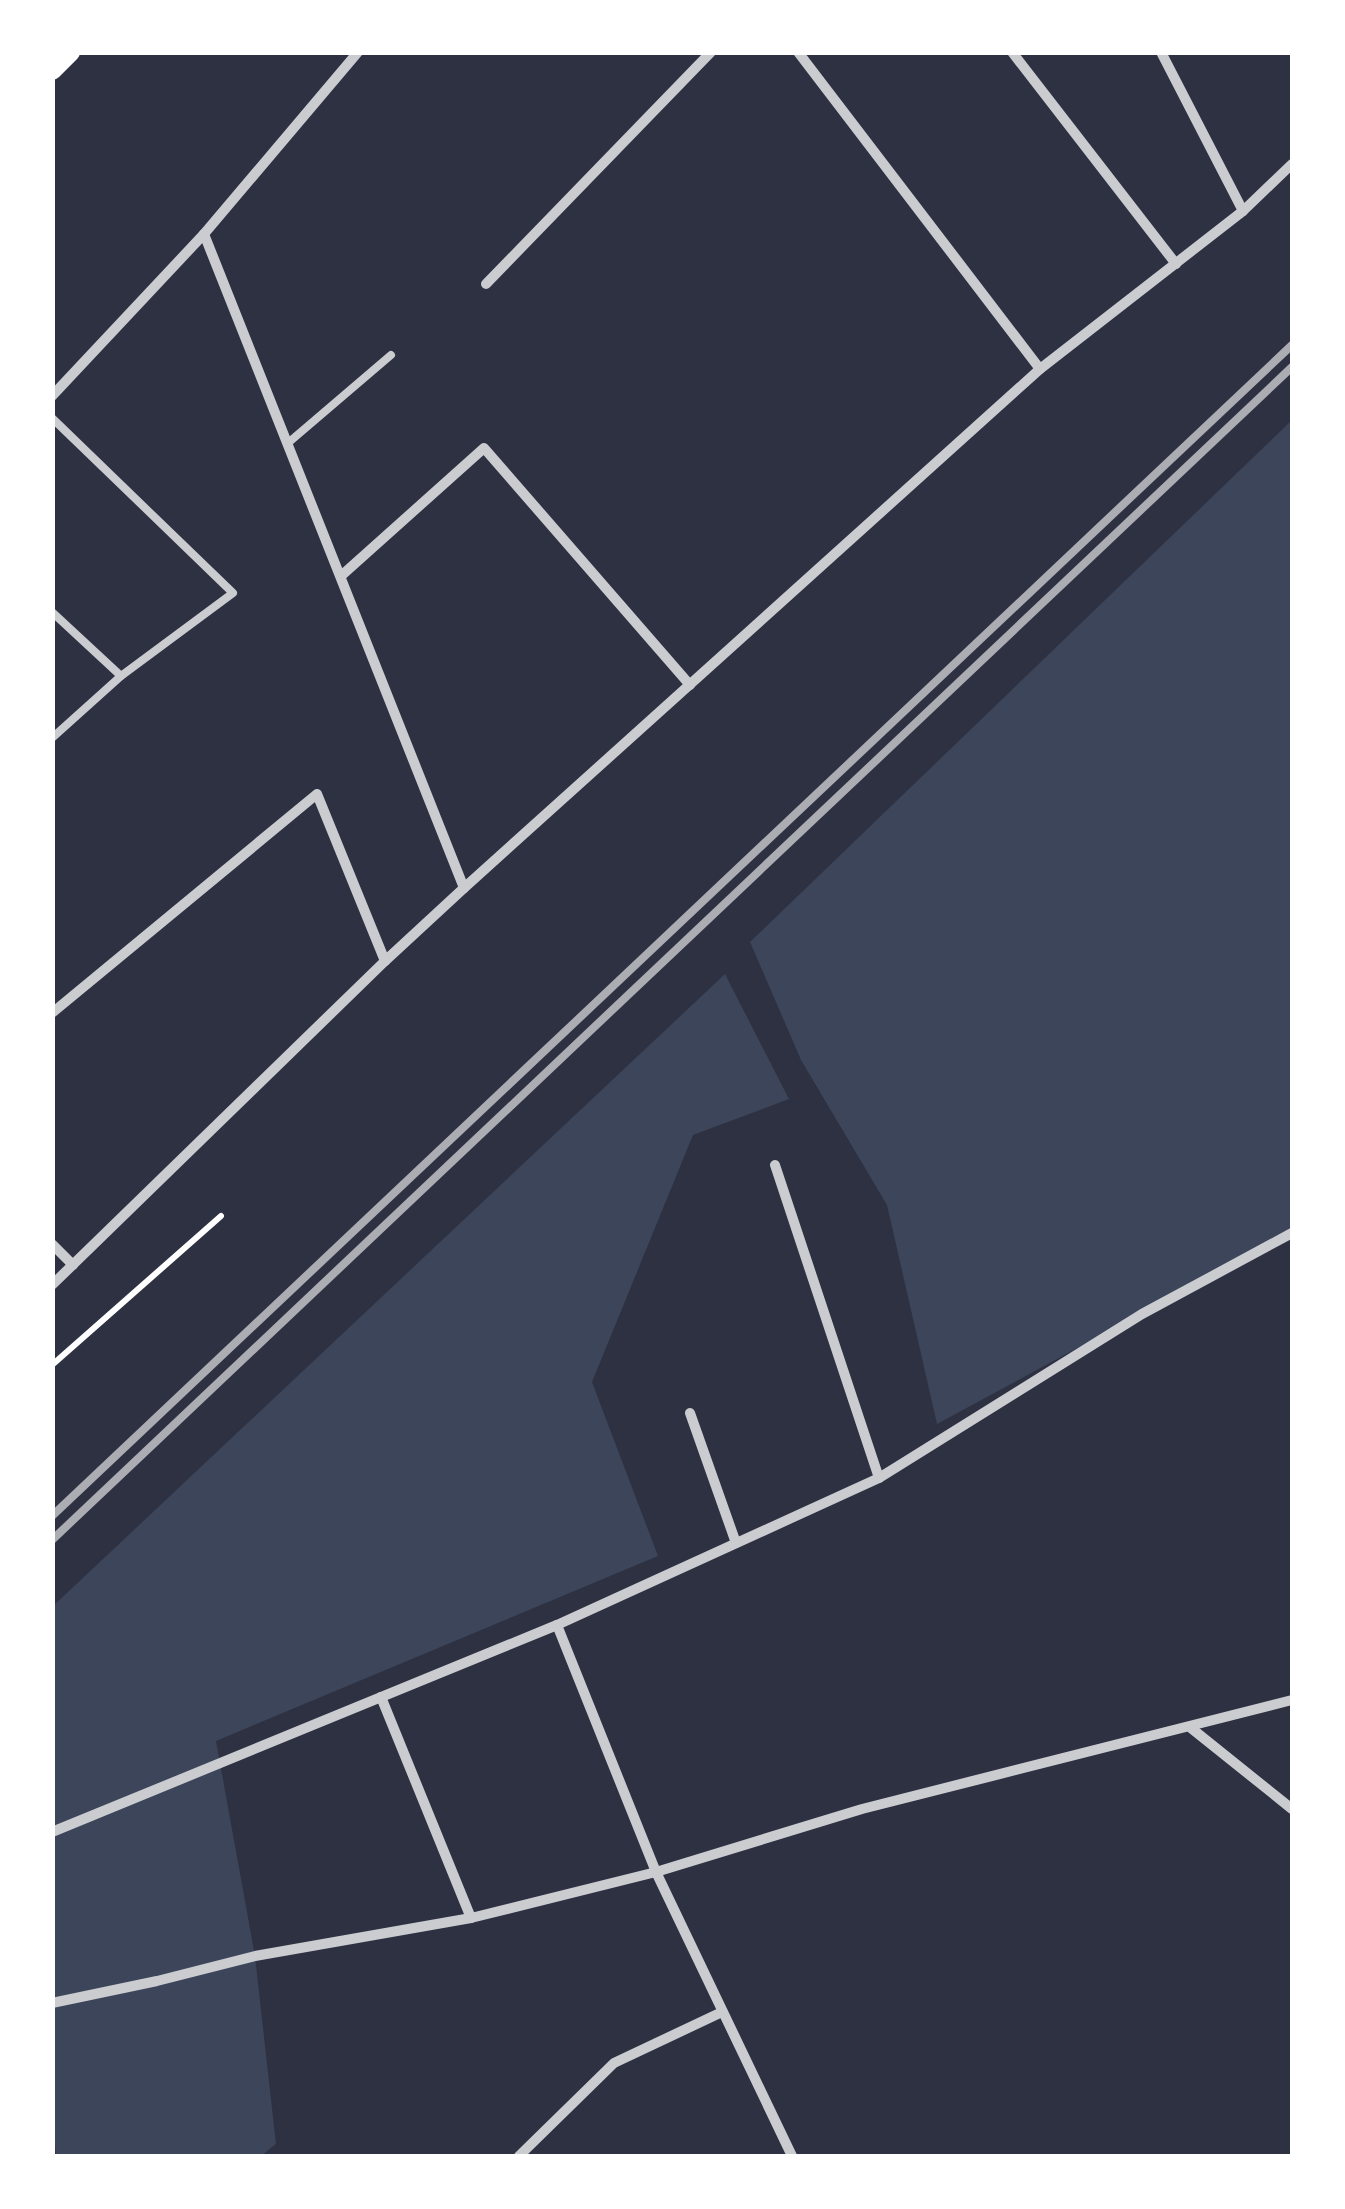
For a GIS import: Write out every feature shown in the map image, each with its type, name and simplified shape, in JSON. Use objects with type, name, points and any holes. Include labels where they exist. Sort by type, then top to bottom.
[{"type":"main road","points":[[52,70],[70,52]]},
{"type":"street","points":[[52,396],[204,234],[358,52]]},
{"type":"street","points":[[486,284],[711,52]]},
{"type":"street","points":[[798,52],[1040,369]]},
{"type":"street","points":[[1012,52],[1176,264]]},
{"type":"street","points":[[1160,52],[1243,212]]},
{"type":"street","points":[[52,1284],[464,888],[1040,369],[1243,212],[1292,164]]},
{"type":"street","points":[[204,234],[464,888]]},
{"type":"street","points":[[341,576],[484,448],[690,685]]},
{"type":"street","points":[[52,1013],[317,794],[386,961]]},
{"type":"street","points":[[774,1164],[879,1478]]},
{"type":"street","points":[[52,1832],[557,1625],[879,1478],[1142,1314],[1292,1232]]},
{"type":"street","points":[[52,1244],[73,1266]]},
{"type":"street","points":[[690,1414],[736,1543]]},
{"type":"street","points":[[557,1625],[656,1872],[788,2155]]},
{"type":"street","points":[[381,1697],[471,1918]]},
{"type":"street","points":[[52,2002],[255,1956],[471,1918],[656,1872],[862,1809],[1292,1700]]},
{"type":"street","points":[[1191,1728],[1292,1808]]},
{"type":"street","points":[[519,2156],[614,2063],[722,2012]]},
{"type":"lane","points":[[288,443],[391,356]]},
{"type":"lane","points":[[52,418],[233,593],[121,676],[52,738]]},
{"type":"lane","points":[[52,612],[121,676]]},
{"type":"path","points":[[52,1365],[221,1216]]},
{"type":"shaded area","points":[[1292,420],[1292,1230],[937,1424],[887,1205],[801,1060],[750,942]]},
{"type":"shaded area","points":[[725,974],[789,1099],[693,1135],[592,1382],[658,1556],[216,1741],[255,1956],[276,2144],[261,2156],[56,2156],[52,2111],[52,1607]]},
{"type":"railway","points":[[52,1516],[1292,345]]},
{"type":"railway","points":[[52,1540],[1292,367]]}]
